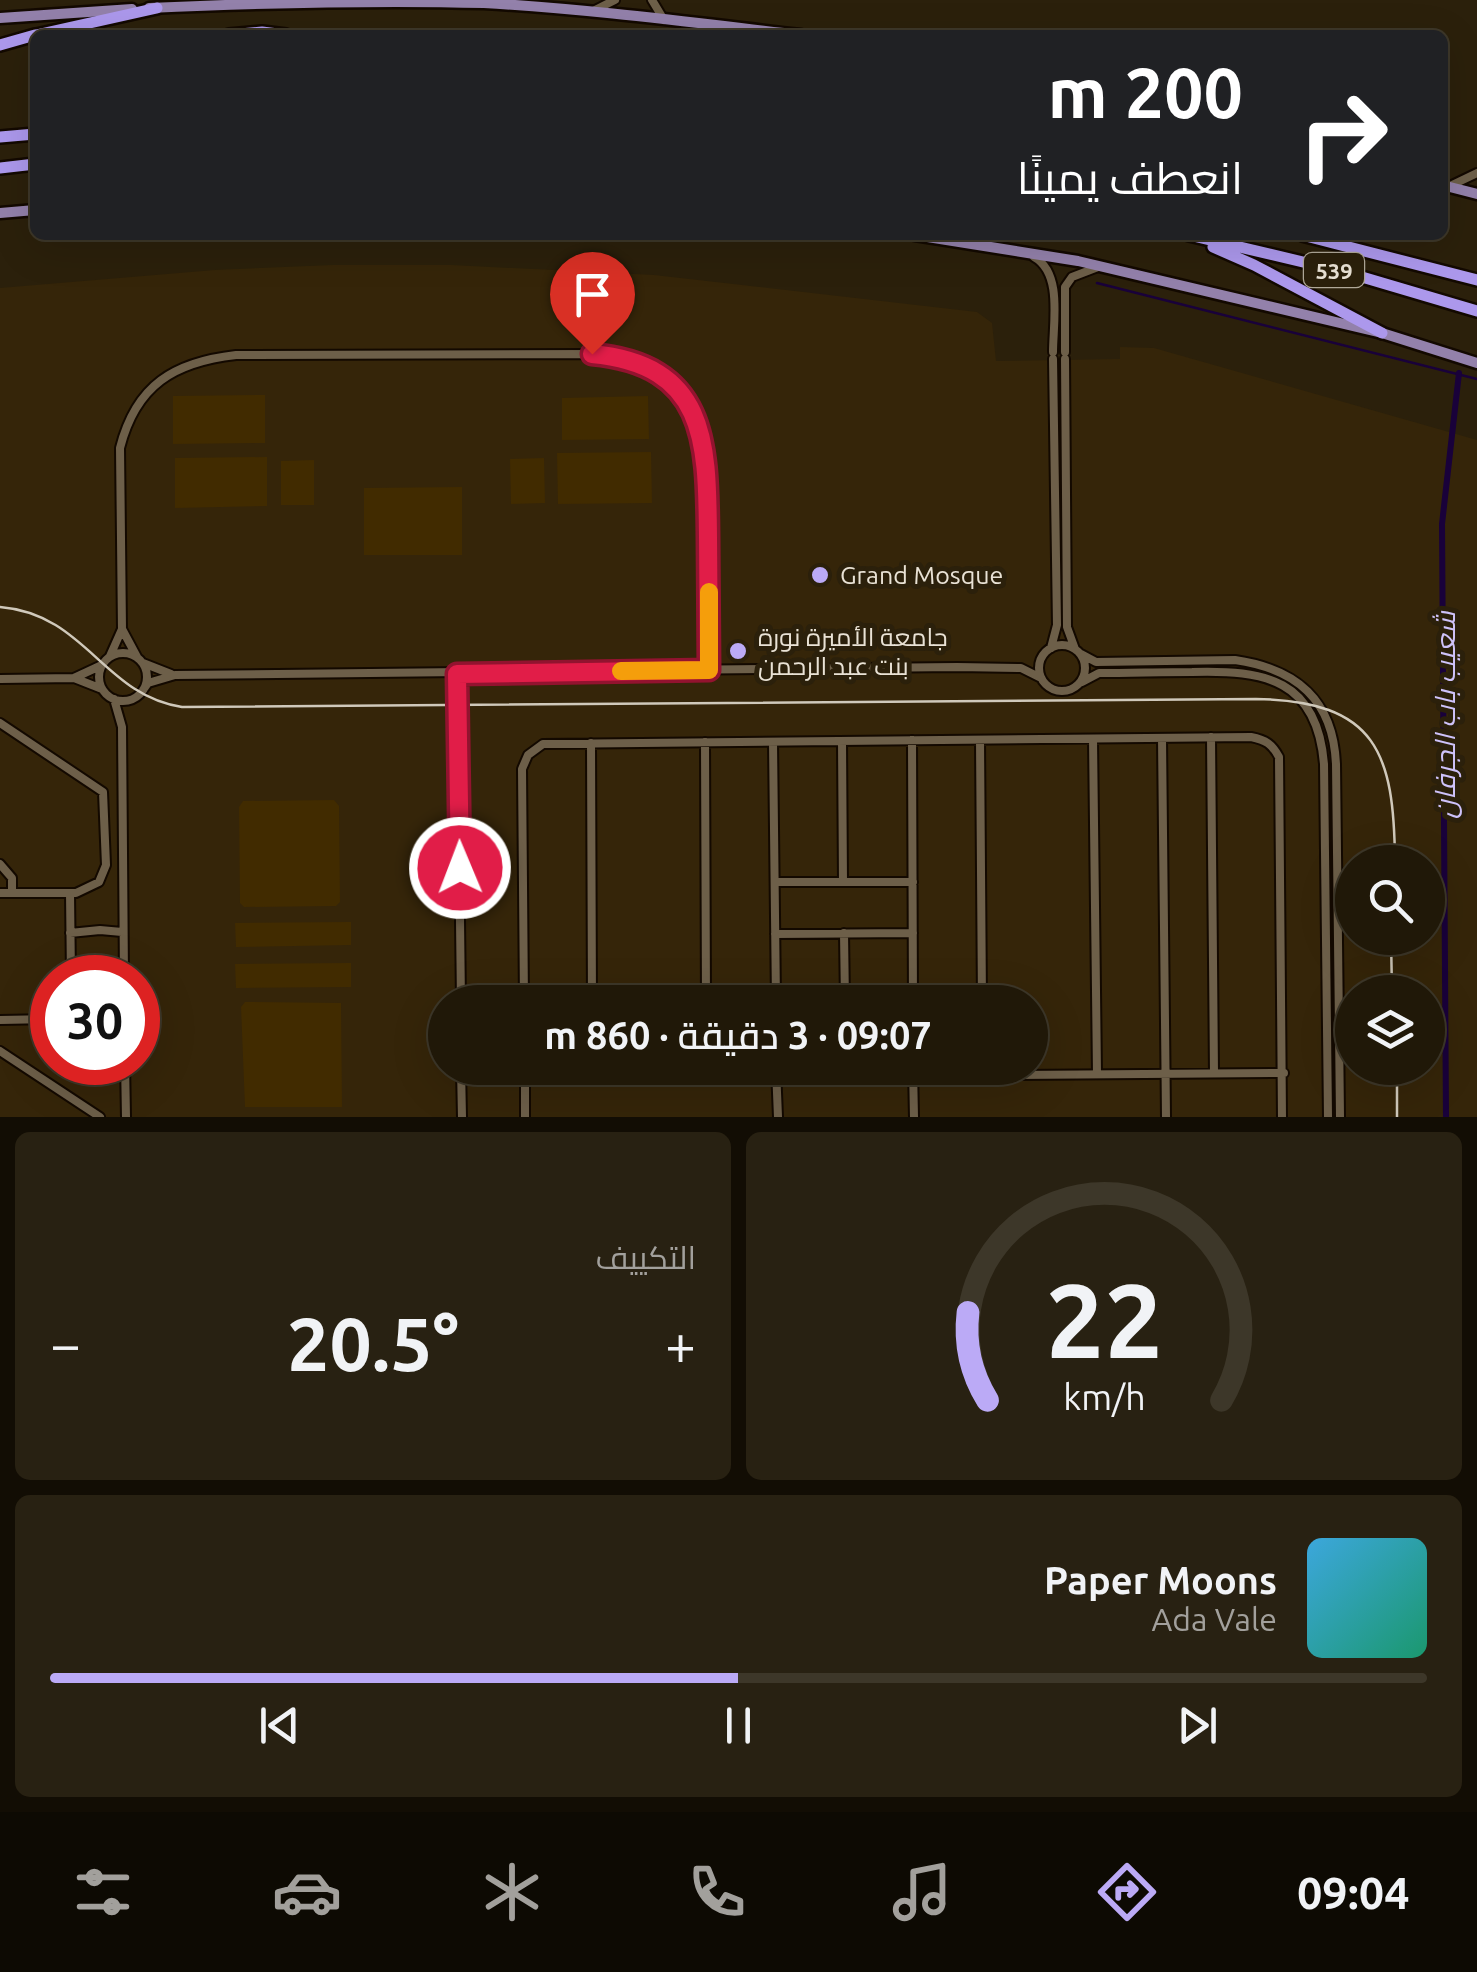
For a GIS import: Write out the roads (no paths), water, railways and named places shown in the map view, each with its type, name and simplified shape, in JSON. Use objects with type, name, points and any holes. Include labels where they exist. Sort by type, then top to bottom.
[{"type":"highway","points":[[58,30],[157,8]]},
{"type":"highway","points":[[0,45],[30,36]]},
{"type":"highway","points":[[0,137],[30,134]]},
{"type":"highway","points":[[0,168],[30,165]]},
{"type":"highway","points":[[1189,240],[1254,265],[1382,333]]},
{"type":"highway","name":"539","points":[[1210,240],[1345,272],[1477,311]]},
{"type":"highway","name":"539","points":[[1321,240],[1477,280]]},
{"type":"main road","points":[[0,18],[256,1],[481,3],[756,30]]},
{"type":"main road","points":[[1448,187],[1477,194]]},
{"type":"main road","points":[[0,214],[30,211]]},
{"type":"main road","points":[[946,240],[1101,266],[1382,333],[1477,363]]},
{"type":"street","points":[[592,11],[616,0]]},
{"type":"street","points":[[652,0],[664,20]]},
{"type":"street","points":[[1448,185],[1477,173]]},
{"type":"street","points":[[1021,252],[1040,259],[1052,278],[1057,624],[1039,664],[1041,678]]},
{"type":"street","points":[[1082,682],[1085,667],[1068,627],[1065,288],[1072,276],[1101,266]]},
{"type":"street","points":[[1053,340],[1065,341]]},
{"type":"street","points":[[74,678],[102,665],[122,628],[120,448],[125,428],[145,394],[174,370],[214,357],[236,355],[592,354],[633,360],[664,378],[685,400],[702,431],[708,496],[709,670]]},
{"type":"street","points":[[122,628],[147,676],[142,690]]},
{"type":"street","points":[[1021,668],[1063,645],[1096,662],[1256,663],[1308,690],[1330,724],[1336,764],[1340,1117]]},
{"type":"street","points":[[110,656],[124,652],[150,668],[175,676]]},
{"type":"street","points":[[102,665],[102,689]]},
{"type":"street","points":[[122,728],[134,698],[148,683],[175,676],[1021,668],[1058,691],[1072,690],[1099,673],[1236,671],[1282,684],[1309,710],[1323,746],[1328,1117]]},
{"type":"street","points":[[457,674],[461,985]]},
{"type":"street","points":[[0,678],[74,678],[102,689],[114,699],[122,728],[123,955]]},
{"type":"street","points":[[114,699],[134,698]]},
{"type":"street","points":[[0,723],[103,792],[104,875],[92,887],[70,893],[0,893]]},
{"type":"street","points":[[1162,738],[1166,1117]]},
{"type":"street","points":[[1211,738],[1214,1073]]},
{"type":"street","points":[[1093,739],[1096,1074]]},
{"type":"street","points":[[912,740],[913,985]]},
{"type":"street","points":[[980,740],[982,985]]},
{"type":"street","points":[[524,985],[522,769],[528,755],[543,744],[1265,740],[1274,746],[1279,758],[1282,1117]]},
{"type":"street","points":[[842,741],[843,882]]},
{"type":"street","points":[[705,742],[706,985]]},
{"type":"street","points":[[774,742],[776,985]]},
{"type":"street","points":[[590,744],[592,985]]},
{"type":"street","points":[[0,864],[12,878],[12,893]]},
{"type":"street","points":[[775,882],[913,882]]},
{"type":"street","points":[[70,893],[70,955]]},
{"type":"street","points":[[70,933],[122,932]]},
{"type":"street","points":[[775,934],[913,933]]},
{"type":"street","points":[[844,934],[845,985]]},
{"type":"street","points":[[0,1020],[30,1019]]},
{"type":"street","points":[[0,1051],[100,1117]]},
{"type":"street","points":[[1048,1073],[1284,1072]]},
{"type":"street","points":[[125,1085],[126,1117]]},
{"type":"street","points":[[462,1085],[462,1117]]},
{"type":"street","points":[[525,1085],[525,1117]]},
{"type":"street","points":[[777,1085],[778,1117]]},
{"type":"street","points":[[914,1085],[914,1117]]},
{"type":"waterway","points":[[1097,283],[1477,379]]},
{"type":"waterway","name":"شعيب باب الجرفان","points":[[1446,1117],[1442,524],[1459,373]]},
{"type":"tram line","points":[[0,607],[54,624],[132,687],[155,700],[182,707],[1256,699],[1297,702],[1329,710],[1353,723],[1370,740],[1390,791],[1395,845]]},
{"type":"tram line","points":[[1391,955],[1392,975]]},
{"type":"tram line","points":[[1397,1085],[1397,1117]]},
{"type":"place","name":"Grand Mosque","points":[[820,575]]},
{"type":"place","name":"جامعة الأميرة نورة بنت عبد الرحمن","points":[[738,651]]}]
